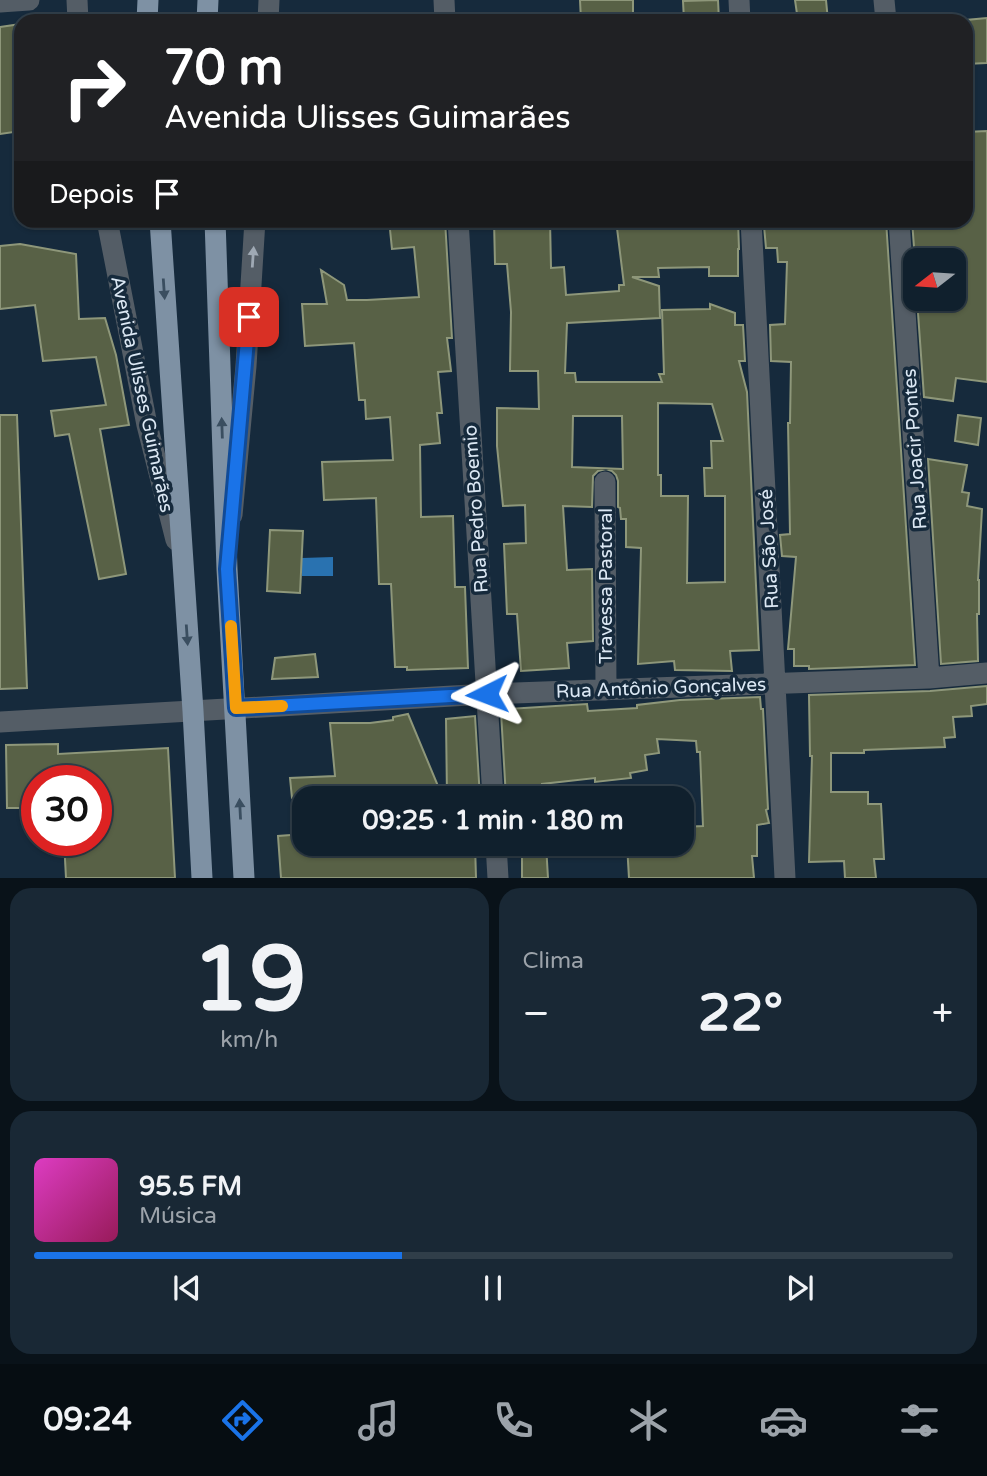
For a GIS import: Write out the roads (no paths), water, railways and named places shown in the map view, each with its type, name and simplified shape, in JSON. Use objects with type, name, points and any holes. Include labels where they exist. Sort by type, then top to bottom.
[{"type":"main road","name":"Avenida Ulisses Guimarães","points":[[161,228],[202,877]]},
{"type":"main road","points":[[215,228],[227,569],[244,877]]},
{"type":"street","points":[[0,2],[29,0]]},
{"type":"street","name":"Avenida Ulisses Guimarães","points":[[109,228],[147,425],[182,567]]},
{"type":"street","points":[[227,569],[246,366],[255,228]]},
{"type":"street","name":"Rua Pedro Boemio","points":[[458,228],[492,786]]},
{"type":"street","name":"Rua São José","points":[[751,228],[785,877]]},
{"type":"street","name":"Rua Joacir Pontes","points":[[900,228],[929,678]]},
{"type":"street","name":"Travessa Pastoral","points":[[605,482],[606,691]]},
{"type":"street","name":"Rua Antônio Gonçalves","points":[[0,722],[487,694],[929,678],[987,673]]},
{"type":"street","points":[[497,856],[498,877]]},
{"type":"water","points":[[333,557],[333,576],[302,576],[302,558]]}]
